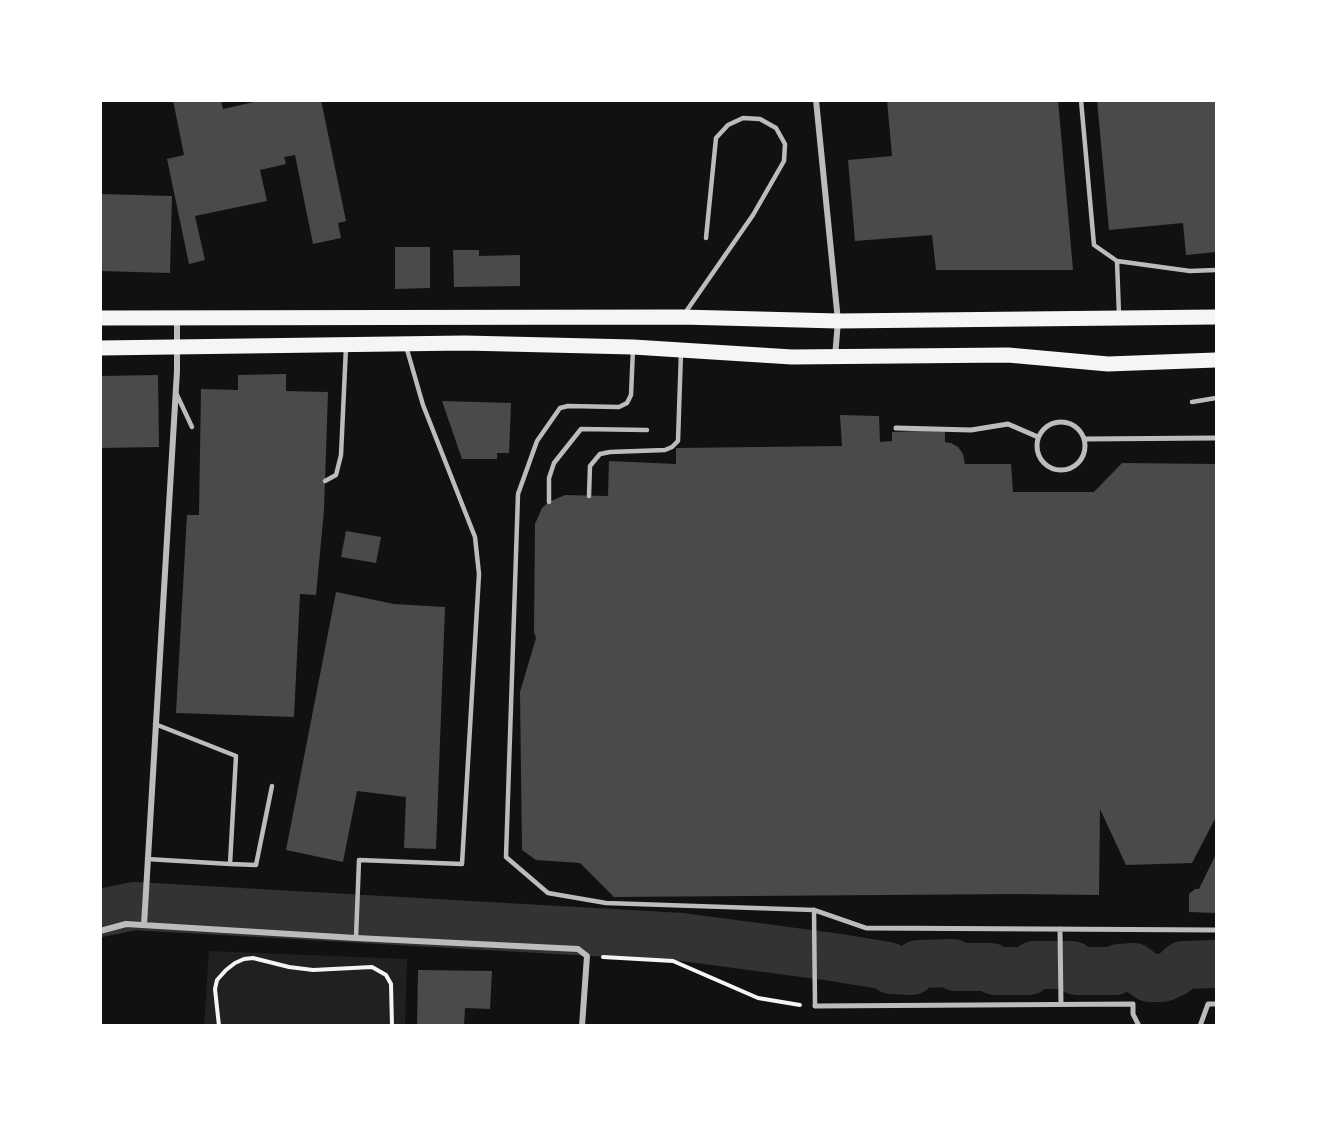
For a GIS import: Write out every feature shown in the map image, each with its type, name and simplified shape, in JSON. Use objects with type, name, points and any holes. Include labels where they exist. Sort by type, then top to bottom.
[{"type":"main road","points":[[100,318],[681,317],[838,321],[1216,317]]},
{"type":"main road","points":[[100,348],[465,343],[633,347],[792,357],[1008,355],[1108,364],[1216,360]]},
{"type":"street","points":[[816,100],[838,321],[836,357]]},
{"type":"street","points":[[144,925],[176,393],[177,318]]},
{"type":"street","points":[[1064,422],[1076,426],[1084,439],[1085,450],[1080,461],[1071,468],[1058,470],[1047,466],[1041,460],[1037,452],[1038,437],[1051,423],[1064,422]]},
{"type":"street","points":[[896,428],[971,430],[1008,424],[1038,437]]},
{"type":"street","points":[[1084,439],[1216,438]]},
{"type":"street","points":[[814,910],[866,928],[1216,930]]},
{"type":"street","points":[[100,932],[126,924],[356,939],[578,949],[587,956],[582,1026]]},
{"type":"street","points":[[1060,929],[1061,1004]]},
{"type":"street","points":[[815,1006],[1132,1004],[1133,1014],[1139,1026]]},
{"type":"street","points":[[1200,1026],[1208,1004],[1216,1004]]},
{"type":"lane","points":[[1081,100],[1095,245],[1117,261],[1190,271],[1216,270]]},
{"type":"lane","points":[[681,317],[753,215],[784,161],[785,144],[776,128],[760,119],[743,118],[729,125],[716,138],[706,238]]},
{"type":"lane","points":[[1117,261],[1119,319]]},
{"type":"lane","points":[[356,939],[359,860],[462,864],[479,574],[475,537],[423,405],[405,343]]},
{"type":"lane","points":[[325,481],[336,475],[342,455],[346,345]]},
{"type":"lane","points":[[633,347],[631,395],[627,403],[619,407],[568,406],[560,408],[537,441],[518,494],[506,857],[548,893],[606,903],[814,910],[815,1006]]},
{"type":"lane","points":[[589,496],[591,466],[600,454],[665,450],[678,441],[681,350]]},
{"type":"lane","points":[[176,393],[192,427]]},
{"type":"lane","points":[[1192,402],[1216,398]]},
{"type":"lane","points":[[549,502],[549,478],[554,463],[581,429],[647,430]]},
{"type":"lane","points":[[155,724],[236,756],[230,864]]},
{"type":"lane","points":[[147,859],[256,865],[272,786]]},
{"type":"path","points":[[587,956],[673,961],[758,998],[815,1006]]},
{"type":"path","points":[[219,1026],[215,989],[217,980],[235,963],[253,958],[313,970],[372,967],[386,975],[392,984],[392,1026]]},
{"type":"shaded area","points":[[209,951],[407,959],[405,1025],[204,1026]]},
{"type":"building","points":[[173,100],[221,100],[223,109],[263,100],[321,100],[346,221],[338,223],[341,238],[313,244],[295,155],[284,157],[286,164],[260,170],[267,201],[195,216],[205,260],[189,264],[167,159],[184,155]]},
{"type":"building","points":[[887,100],[1058,100],[1073,270],[936,270],[932,235],[855,241],[848,160],[892,156]]},
{"type":"building","points":[[1097,100],[1216,100],[1216,252],[1186,255],[1183,223],[1109,230]]},
{"type":"building","points":[[100,194],[172,196],[170,273],[100,271]]},
{"type":"building","points":[[395,247],[430,247],[430,288],[395,289]]},
{"type":"building","points":[[453,250],[479,250],[479,256],[520,255],[520,286],[454,287]]},
{"type":"building","points":[[286,374],[286,391],[328,392],[324,510],[316,595],[300,594],[294,717],[176,713],[187,515],[199,515],[201,389],[238,390],[238,375]]},
{"type":"building","points":[[158,375],[159,447],[100,448],[100,376]]},
{"type":"building","points":[[442,401],[511,403],[509,453],[497,453],[497,459],[462,459]]},
{"type":"building","points":[[840,415],[879,416],[880,442],[892,441],[892,432],[945,430],[945,442],[958,447],[963,454],[965,464],[1011,464],[1013,492],[1094,492],[1122,463],[1216,464],[1216,817],[1192,863],[1126,865],[1100,809],[1099,895],[614,897],[580,863],[536,860],[522,850],[520,692],[536,638],[534,632],[535,524],[542,508],[565,495],[608,496],[609,461],[676,464],[676,448],[842,446]]},
{"type":"building","points":[[346,531],[381,537],[376,563],[341,557]]},
{"type":"building","points":[[336,592],[394,604],[445,607],[436,849],[404,848],[406,797],[357,791],[343,862],[286,850]]},
{"type":"building","points":[[1216,854],[1216,913],[1189,912],[1189,894],[1199,889]]},
{"type":"building","points":[[418,970],[492,971],[490,1009],[465,1008],[464,1026],[417,1026]]},
{"type":"waterway","points":[[100,913],[134,906],[682,937],[833,957],[888,966],[891,970],[912,971],[918,964],[953,963],[956,967],[991,967],[995,971],[1029,971],[1034,965],[1072,965],[1076,971],[1115,971],[1119,968],[1134,967],[1149,978],[1163,978],[1174,973],[1183,965],[1216,964]]}]
